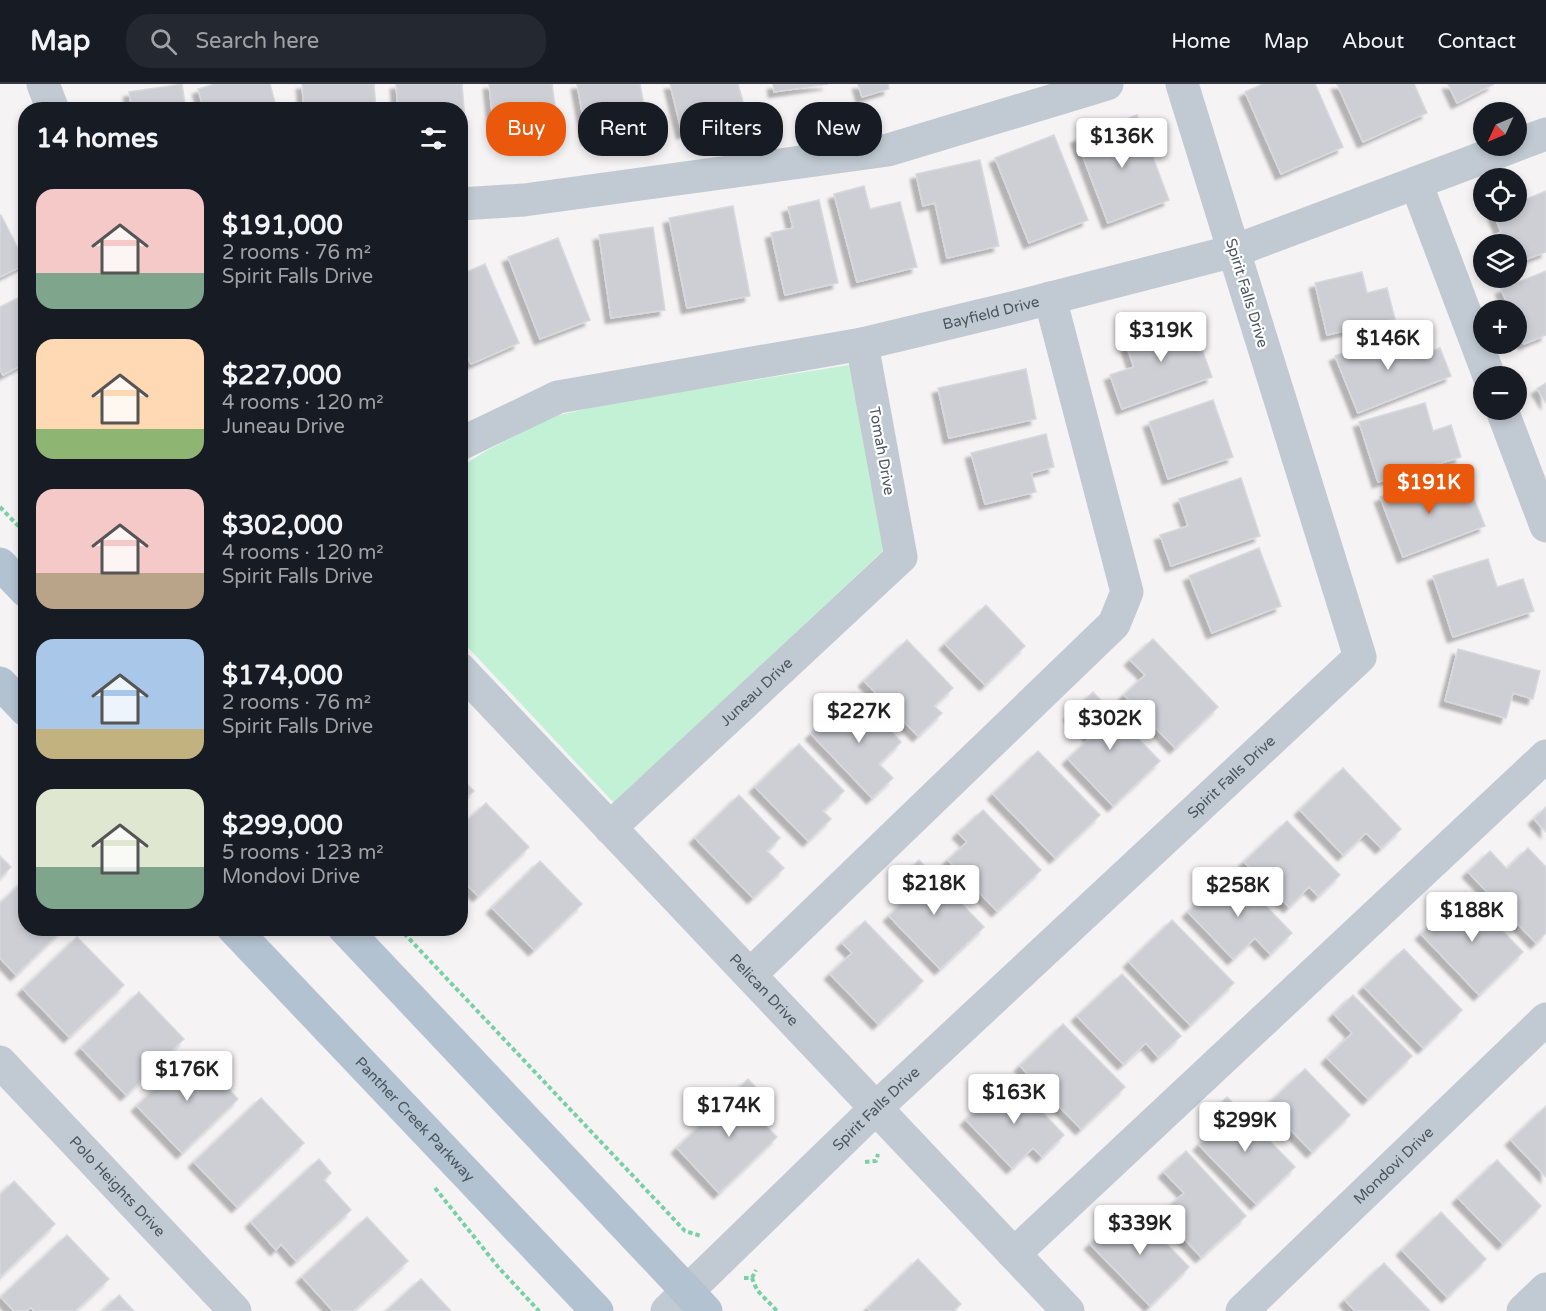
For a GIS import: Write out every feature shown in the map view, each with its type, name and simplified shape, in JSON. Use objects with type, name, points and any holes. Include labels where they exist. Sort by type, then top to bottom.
[{"type":"main road","points":[[0,564],[18,583]]},
{"type":"main road","points":[[0,683],[18,702]]},
{"type":"main road","name":"Panther Creek Parkway","points":[[241,936],[597,1311]]},
{"type":"main road","points":[[351,936],[687,1305]]},
{"type":"street","points":[[43,84],[50,102]]},
{"type":"street","points":[[468,204],[524,200],[888,150],[1107,84]]},
{"type":"street","name":"Spirit Falls Drive","points":[[687,1305],[716,1245],[876,1108],[1360,657],[1182,84]]},
{"type":"street","name":"Bayfield Drive","points":[[1527,141],[1546,134]]},
{"type":"street","name":"Bayfield Drive","points":[[468,440],[558,398],[862,344],[1234,251],[1486,156]]},
{"type":"street","points":[[1416,183],[1485,366]]},
{"type":"street","points":[[750,975],[1114,624],[1127,592],[1050,298]]},
{"type":"street","name":"Tomah Drive","points":[[862,344],[901,557]]},
{"type":"street","points":[[1506,420],[1546,526]]},
{"type":"street","name":"Juneau Drive","points":[[610,828],[901,557]]},
{"type":"street","name":"Pelican Drive","points":[[468,677],[1068,1311]]},
{"type":"street","points":[[1014,1254],[1546,756]]},
{"type":"street","name":"Mondovi Drive","points":[[1242,1311],[1546,1019]]},
{"type":"street","name":"Polo Heights Drive","points":[[0,1062],[235,1311]]},
{"type":"street","points":[[1523,1311],[1546,1289]]},
{"type":"path","points":[[0,507],[18,526]]},
{"type":"path","points":[[407,936],[685,1232],[701,1236],[716,1245],[745,1278],[752,1278],[757,1290],[777,1311]]},
{"type":"green space","points":[[849,365],[888,546],[614,803],[468,647],[468,463],[551,417],[615,402]]},
{"type":"building","points":[[182,84],[185,102],[131,102],[129,92]]},
{"type":"building","points":[[215,84],[270,84],[275,102],[202,102],[198,89]]},
{"type":"building","points":[[302,84],[374,84],[375,102],[303,102]]},
{"type":"building","points":[[396,84],[462,84],[463,102],[397,102]]},
{"type":"building","points":[[489,84],[552,84],[554,102],[491,102]]},
{"type":"building","points":[[577,84],[640,84],[643,102],[580,102]]},
{"type":"building","points":[[670,84],[738,84],[743,102],[680,102],[680,125]]},
{"type":"building","points":[[773,84],[828,84],[774,92]]},
{"type":"building","points":[[858,84],[888,84],[889,89],[862,97]]},
{"type":"building","points":[[1263,84],[1315,84],[1343,147],[1281,174],[1245,92]]},
{"type":"building","points":[[1337,84],[1414,84],[1427,113],[1363,142]]},
{"type":"building","points":[[1448,84],[1494,84],[1457,103]]},
{"type":"building","points":[[1137,115],[1169,200],[1108,223],[1076,138]]},
{"type":"building","points":[[1054,135],[1088,220],[1029,243],[995,158]]},
{"type":"building","points":[[980,160],[999,246],[947,258],[935,203],[923,206],[916,174]]},
{"type":"building","points":[[864,186],[870,209],[900,202],[917,267],[857,282],[834,194]]},
{"type":"building","points":[[1546,191],[1546,252],[1527,259],[1527,234],[1496,234],[1501,232],[1497,222],[1527,222],[1527,199]]},
{"type":"building","points":[[819,200],[838,283],[785,295],[771,233],[793,228],[788,207]]},
{"type":"building","points":[[733,206],[750,296],[687,308],[669,218]]},
{"type":"building","points":[[0,216],[18,248],[18,268],[0,277]]},
{"type":"building","points":[[653,227],[665,310],[611,318],[599,235]]},
{"type":"building","points":[[558,238],[590,320],[540,339],[508,257]]},
{"type":"building","points":[[485,264],[519,343],[471,364],[468,358],[468,271]]},
{"type":"building","points":[[1546,271],[1546,335],[1527,343],[1527,300],[1506,300],[1501,289],[1527,288],[1527,279]]},
{"type":"building","points":[[1362,272],[1367,293],[1387,288],[1395,319],[1327,335],[1315,283]]},
{"type":"building","points":[[18,298],[18,367],[3,375],[0,369],[0,307]]},
{"type":"building","points":[[1190,316],[1212,377],[1122,409],[1110,375],[1134,367],[1124,339]]},
{"type":"building","points":[[1400,331],[1411,360],[1440,348],[1451,376],[1358,413],[1335,356]]},
{"type":"building","points":[[1026,369],[1036,419],[949,438],[938,388]]},
{"type":"building","points":[[1546,383],[1546,403],[1537,389]]},
{"type":"building","points":[[1213,400],[1233,457],[1168,479],[1149,422]]},
{"type":"building","points":[[1425,403],[1433,431],[1451,425],[1461,457],[1378,482],[1359,422]]},
{"type":"building","points":[[1046,434],[1054,467],[1031,473],[1036,492],[985,504],[971,453]]},
{"type":"building","points":[[1445,473],[1456,503],[1473,496],[1485,526],[1403,557],[1380,497]]},
{"type":"building","points":[[1241,478],[1260,536],[1171,566],[1160,535],[1188,526],[1179,499]]},
{"type":"building","points":[[1259,548],[1281,606],[1212,633],[1189,576]]},
{"type":"building","points":[[1488,559],[1497,587],[1523,579],[1534,611],[1453,637],[1433,576]]},
{"type":"building","points":[[986,605],[1025,646],[985,685],[945,644]]},
{"type":"building","points":[[1153,639],[1218,707],[1175,748],[1124,695],[1145,675],[1130,660]]},
{"type":"building","points":[[907,640],[953,688],[934,706],[942,713],[918,736],[864,681]]},
{"type":"building","points":[[1458,649],[1540,671],[1533,699],[1513,693],[1506,718],[1445,701]]},
{"type":"building","points":[[1093,692],[1160,761],[1113,806],[1068,759],[1091,737],[1069,715]]},
{"type":"building","points":[[854,693],[901,742],[879,764],[893,778],[872,798],[811,734]]},
{"type":"building","points":[[799,744],[844,791],[823,811],[831,819],[808,841],[755,787]]},
{"type":"building","points":[[1038,751],[1100,815],[1055,858],[993,794]]},
{"type":"building","points":[[1343,768],[1401,829],[1381,848],[1366,833],[1343,855],[1300,810]]},
{"type":"building","points":[[468,785],[474,791],[468,797]]},
{"type":"building","points":[[739,795],[780,838],[767,851],[784,868],[753,898],[695,838]]},
{"type":"building","points":[[486,803],[529,847],[478,896],[468,886],[468,820]]},
{"type":"building","points":[[1546,807],[1546,832],[1534,819]]},
{"type":"building","points":[[983,810],[1041,870],[997,911],[948,860],[967,842],[958,833]]},
{"type":"building","points":[[1287,821],[1340,875],[1318,896],[1309,887],[1289,907],[1244,862]]},
{"type":"building","points":[[1528,848],[1546,867],[1546,933],[1536,943],[1468,872],[1490,851],[1507,869]]},
{"type":"building","points":[[0,856],[11,867],[0,878]]},
{"type":"building","points":[[919,860],[984,927],[940,969],[889,916],[910,896],[896,882]]},
{"type":"building","points":[[540,861],[582,904],[534,950],[492,908]]},
{"type":"building","points":[[1231,870],[1292,933],[1270,954],[1255,938],[1233,959],[1188,912]]},
{"type":"building","points":[[18,886],[18,936],[56,936],[16,975],[0,958],[0,903]]},
{"type":"building","points":[[1465,892],[1523,952],[1479,995],[1421,934]]},
{"type":"building","points":[[1172,920],[1234,983],[1190,1025],[1129,962]]},
{"type":"building","points":[[865,921],[923,981],[878,1024],[830,974],[852,953],[842,943]]},
{"type":"building","points":[[77,937],[124,985],[69,1037],[23,989]]},
{"type":"building","points":[[1404,949],[1462,1010],[1423,1048],[1364,987]]},
{"type":"building","points":[[1122,974],[1181,1036],[1158,1057],[1146,1043],[1123,1064],[1077,1016]]},
{"type":"building","points":[[139,992],[184,1039],[126,1095],[81,1048]]},
{"type":"building","points":[[1353,995],[1412,1056],[1368,1099],[1327,1058],[1352,1033],[1334,1014]]},
{"type":"building","points":[[1063,1024],[1125,1087],[1081,1129],[1020,1066]]},
{"type":"building","points":[[193,1052],[238,1099],[182,1153],[137,1106]]},
{"type":"building","points":[[1305,1069],[1350,1115],[1312,1152],[1267,1105]]},
{"type":"building","points":[[1010,1078],[1064,1135],[1042,1157],[1033,1148],[1012,1168],[966,1120]]},
{"type":"building","points":[[748,1079],[769,1101],[755,1115],[777,1137],[719,1193],[677,1148]]},
{"type":"building","points":[[1227,1097],[1295,1167],[1256,1204],[1199,1145],[1222,1122],[1212,1111]]},
{"type":"building","points":[[261,1098],[304,1143],[237,1207],[194,1162]]},
{"type":"building","points":[[1546,1106],[1546,1177],[1511,1140]]},
{"type":"building","points":[[1186,1151],[1246,1216],[1201,1257],[1161,1214],[1184,1193],[1164,1172]]},
{"type":"building","points":[[319,1159],[331,1173],[324,1180],[351,1210],[296,1261],[281,1244],[276,1250],[251,1222]]},
{"type":"building","points":[[1497,1160],[1541,1206],[1503,1244],[1458,1198]]},
{"type":"building","points":[[14,1181],[55,1224],[0,1277],[0,1195]]},
{"type":"building","points":[[1130,1206],[1189,1267],[1150,1306],[1090,1244]]},
{"type":"building","points":[[1441,1212],[1486,1259],[1447,1297],[1402,1250]]},
{"type":"building","points":[[367,1217],[408,1261],[353,1311],[333,1311],[302,1277]]},
{"type":"building","points":[[67,1235],[109,1279],[75,1311],[34,1311],[31,1307],[26,1311],[14,1311],[1,1297]]},
{"type":"building","points":[[918,1259],[961,1304],[954,1311],[870,1311],[868,1308]]},
{"type":"building","points":[[1384,1263],[1430,1311],[1355,1311],[1345,1300]]},
{"type":"building","points":[[421,1279],[451,1311],[386,1311]]},
{"type":"building","points":[[119,1295],[134,1311],[103,1311]]}]
